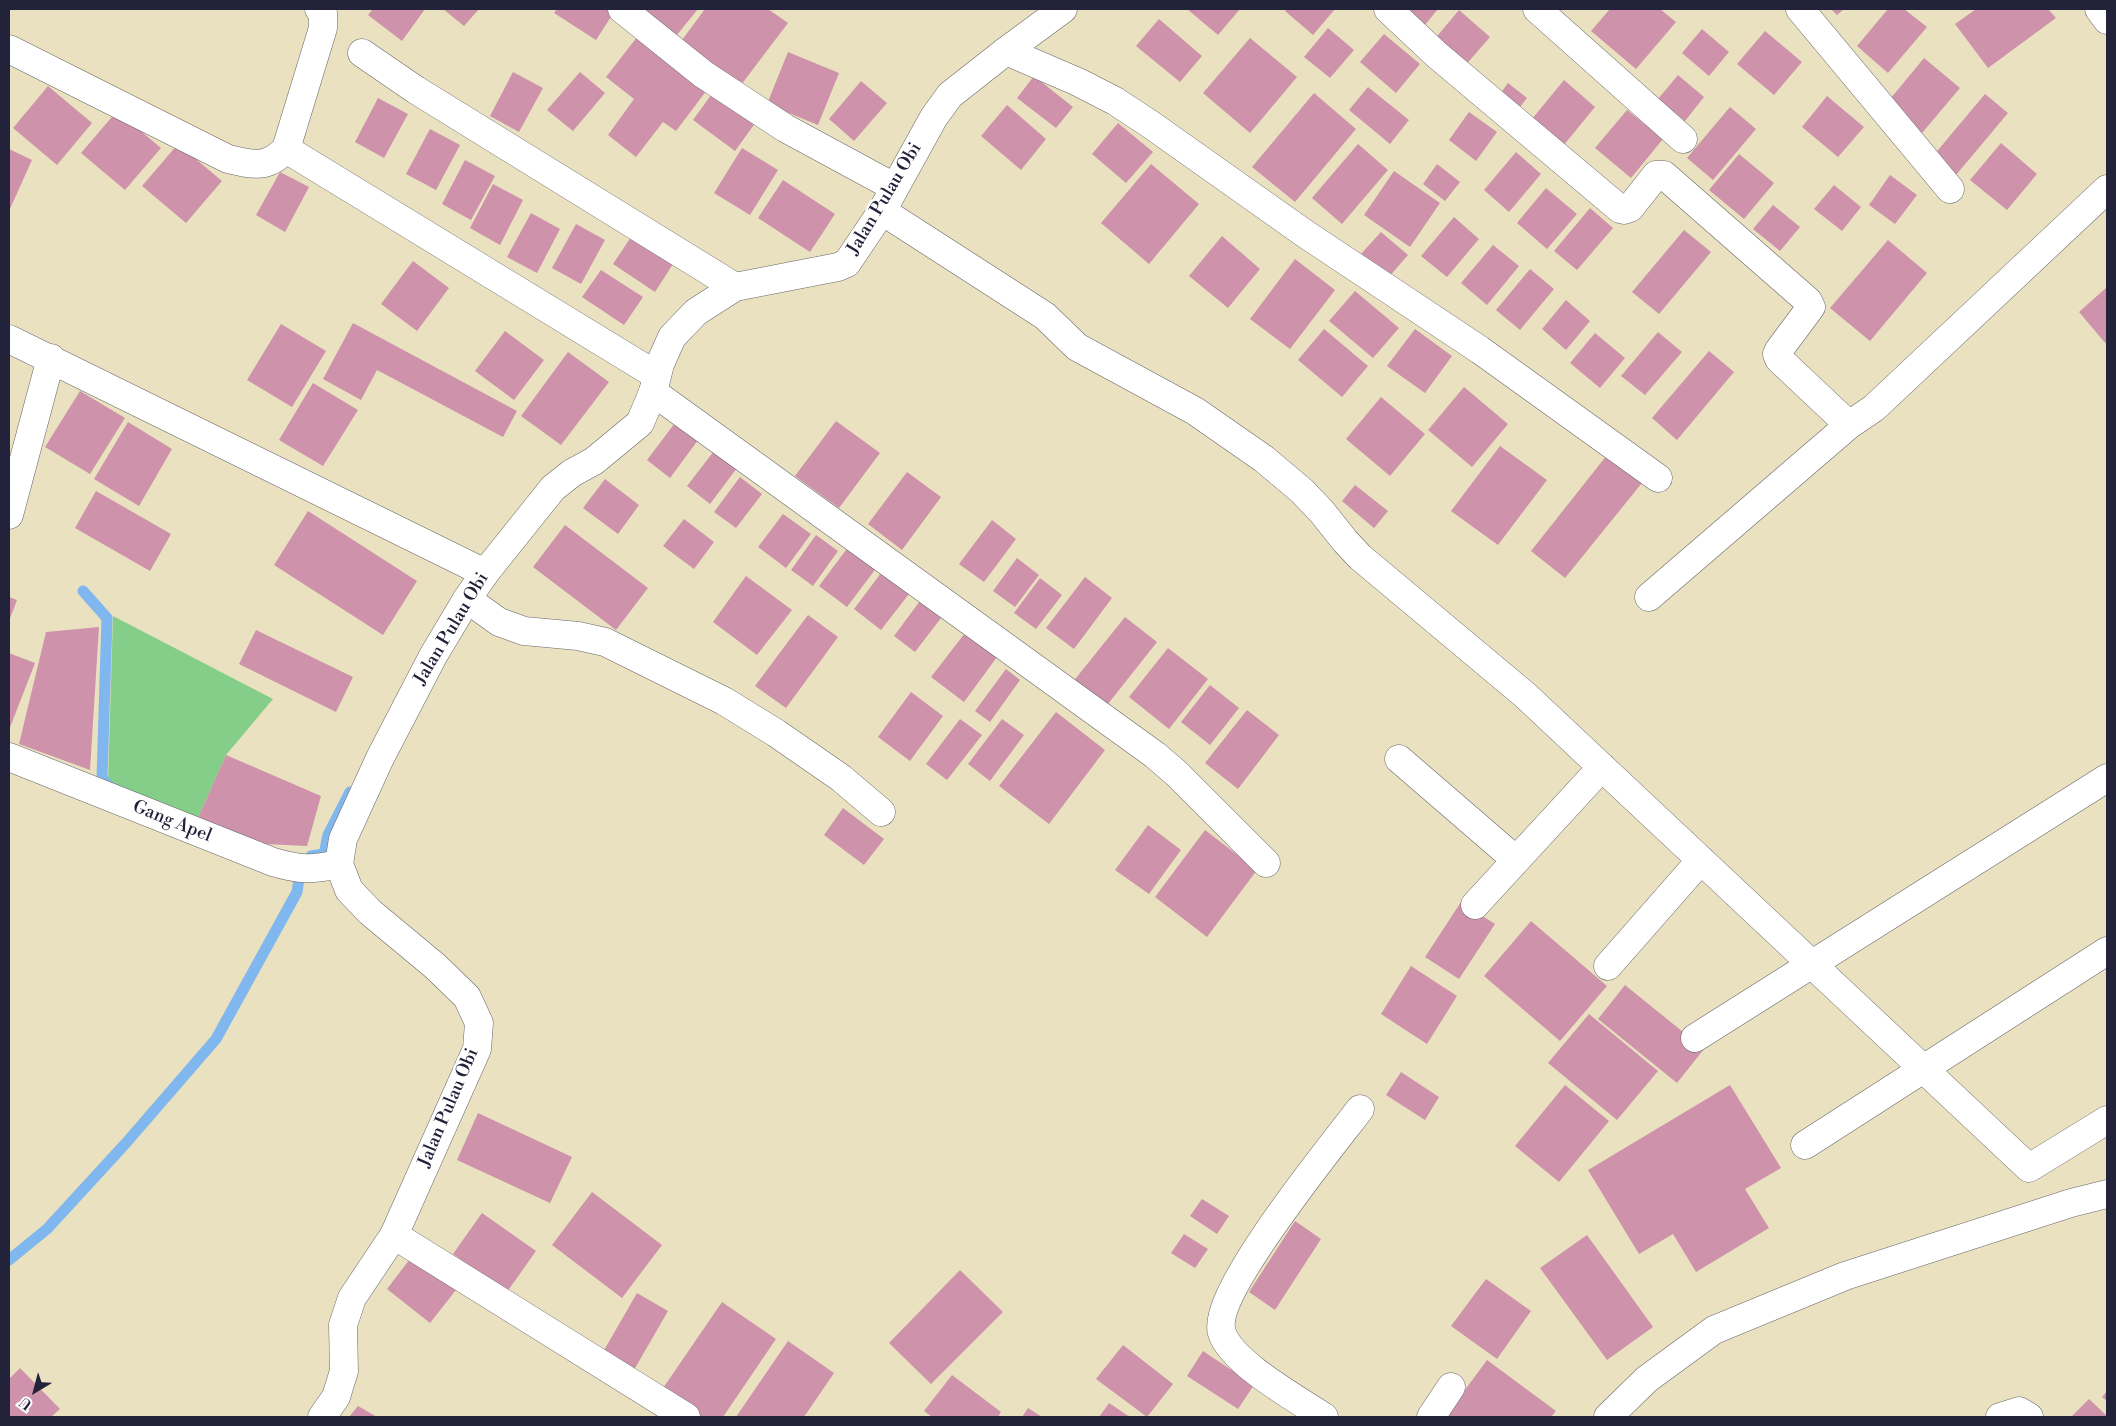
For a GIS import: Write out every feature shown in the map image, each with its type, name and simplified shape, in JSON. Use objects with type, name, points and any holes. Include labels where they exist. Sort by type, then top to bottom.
[{"type":"street","points":[[9,49],[228,159],[250,165],[263,164],[276,160],[286,149],[323,28],[322,13],[319,9]]},
{"type":"street","points":[[622,9],[703,74],[785,128],[894,187]]},
{"type":"street","name":"Jalan Pulau Obi","points":[[322,1417],[336,1397],[344,1371],[343,1325],[352,1298],[394,1235],[477,1049],[479,1023],[467,997],[435,966],[370,912],[349,890],[315,867],[343,839],[380,758],[433,656],[467,599],[485,573],[553,488],[572,472],[594,462],[640,423],[672,337],[696,312],[735,287],[838,267],[847,263],[882,211],[934,117],[950,95],[1006,50],[1063,9]]},
{"type":"street","points":[[1388,9],[1437,55],[1620,209],[1630,208],[1656,175],[1664,175],[1808,300],[1811,307],[1777,354],[1779,359],[1849,425]]},
{"type":"street","points":[[1537,9],[1683,140]]},
{"type":"street","points":[[1800,9],[1950,189]]},
{"type":"street","points":[[2098,9],[2107,20]]},
{"type":"street","points":[[1006,50],[1078,82],[1115,101],[1304,233],[1480,350],[1658,478]]},
{"type":"street","points":[[362,53],[416,90],[735,287]]},
{"type":"street","points":[[286,149],[654,384],[1155,755],[1176,773],[1266,863]]},
{"type":"street","points":[[1649,597],[1849,425],[1874,408],[2107,188]]},
{"type":"street","points":[[882,211],[1045,316],[1077,347],[1195,411],[1264,460],[1302,491],[1360,557],[1525,695],[2029,1168],[2107,1120]]},
{"type":"street","points":[[9,339],[485,573]]},
{"type":"street","points":[[9,515],[51,358]]},
{"type":"street","points":[[467,599],[499,622],[524,631],[578,636],[605,642],[724,701],[776,732],[841,778],[881,812]]},
{"type":"street","name":"Gang Apel","points":[[9,757],[265,859],[315,867]]},
{"type":"street","points":[[1399,759],[1516,860]]},
{"type":"street","points":[[1475,905],[1602,767]]},
{"type":"street","points":[[1695,1038],[2107,778]]},
{"type":"street","points":[[1608,966],[1701,860]]},
{"type":"street","points":[[1805,1145],[2107,951]]},
{"type":"street","points":[[1324,1417],[1246,1364],[1231,1349],[1222,1333],[1221,1317],[1233,1288],[1254,1251],[1360,1109]]},
{"type":"street","points":[[1608,1417],[1646,1379],[1714,1330],[1845,1276],[2071,1203],[2107,1194]]},
{"type":"street","points":[[394,1235],[686,1417]]},
{"type":"street","points":[[1431,1417],[1451,1386]]},
{"type":"street","points":[[2000,1417],[2019,1411],[2029,1417]]},
{"type":"green space","points":[[113,616],[273,699],[226,755],[197,820],[108,783]]},
{"type":"building","points":[[373,9],[425,9],[402,41],[368,15]]},
{"type":"building","points":[[443,9],[479,9],[464,26]]},
{"type":"building","points":[[557,9],[609,9],[614,12],[596,40],[554,13]]},
{"type":"building","points":[[641,9],[698,9],[676,36]]},
{"type":"building","points":[[705,9],[768,9],[788,23],[741,85],[682,40]]},
{"type":"building","points":[[1187,9],[1240,9],[1218,35]]},
{"type":"building","points":[[1287,9],[1335,9],[1313,35],[1285,11]]},
{"type":"building","points":[[1393,9],[1438,9],[1420,31]]},
{"type":"building","points":[[1610,9],[1660,9],[1676,22],[1636,69],[1591,31]]},
{"type":"building","points":[[1831,9],[1844,9],[1837,15]]},
{"type":"building","points":[[1888,9],[1904,9],[1927,27],[1888,73],[1857,46]]},
{"type":"building","points":[[1976,9],[2048,9],[2056,18],[1988,68],[1955,24]]},
{"type":"building","points":[[1459,10],[1490,37],[1464,67],[1433,41]]},
{"type":"building","points":[[1159,19],[1202,56],[1180,82],[1136,46]]},
{"type":"building","points":[[1328,28],[1354,50],[1330,78],[1304,57]]},
{"type":"building","points":[[1702,29],[1729,52],[1709,76],[1682,53]]},
{"type":"building","points":[[1765,31],[1802,62],[1774,95],[1737,64]]},
{"type":"building","points":[[641,32],[710,86],[676,131],[663,122],[636,157],[608,135],[634,99],[606,77]]},
{"type":"building","points":[[1384,34],[1420,64],[1396,93],[1360,62]]},
{"type":"building","points":[[1250,38],[1297,77],[1250,133],[1203,93]]},
{"type":"building","points":[[788,52],[839,73],[818,125],[767,104]]},
{"type":"building","points":[[1924,58],[1960,88],[1922,133],[1886,104]]},
{"type":"building","points":[[513,72],[543,88],[519,132],[490,116]]},
{"type":"building","points":[[580,72],[605,93],[573,131],[547,110]]},
{"type":"building","points":[[1678,75],[1704,97],[1685,121],[1658,99]]},
{"type":"building","points":[[1034,76],[1073,107],[1056,128],[1017,98]]},
{"type":"building","points":[[1564,80],[1595,107],[1563,146],[1532,119]]},
{"type":"building","points":[[861,81],[887,103],[854,141],[829,119]]},
{"type":"building","points":[[1508,83],[1527,98],[1516,112],[1497,98]]},
{"type":"building","points":[[48,86],[92,123],[57,165],[13,128]]},
{"type":"building","points":[[1368,87],[1409,120],[1390,144],[1349,110]]},
{"type":"building","points":[[714,91],[756,122],[735,151],[693,120]]},
{"type":"building","points":[[1314,93],[1356,129],[1295,202],[1252,167]]},
{"type":"building","points":[[1985,94],[2008,113],[1956,175],[1933,156]]},
{"type":"building","points":[[1827,96],[1864,127],[1838,157],[1802,127]]},
{"type":"building","points":[[378,98],[408,114],[384,158],[355,142]]},
{"type":"building","points":[[1007,105],[1046,139],[1021,170],[981,136]]},
{"type":"building","points":[[1730,107],[1756,129],[1713,180],[1687,158]]},
{"type":"building","points":[[1627,110],[1663,139],[1631,178],[1595,148]]},
{"type":"building","points":[[117,111],[161,148],[125,190],[81,153]]},
{"type":"building","points":[[1469,112],[1497,132],[1476,161],[1449,140]]},
{"type":"building","points":[[1118,123],[1153,152],[1126,183],[1092,154]]},
{"type":"building","points":[[430,129],[460,145],[436,190],[406,174]]},
{"type":"building","points":[[2001,143],[2037,174],[2007,210],[1970,180]]},
{"type":"building","points":[[178,144],[222,181],[186,223],[142,186]]},
{"type":"building","points":[[1358,144],[1388,170],[1342,224],[1312,198]]},
{"type":"building","points":[[742,148],[778,170],[750,215],[714,193]]},
{"type":"building","points":[[9,149],[32,160],[9,211]]},
{"type":"building","points":[[1516,152],[1541,174],[1509,212],[1484,190]]},
{"type":"building","points":[[1739,154],[1774,183],[1744,219],[1709,190]]},
{"type":"building","points":[[465,160],[495,176],[471,220],[442,204]]},
{"type":"building","points":[[1151,164],[1199,204],[1149,264],[1101,223]]},
{"type":"building","points":[[1437,164],[1460,182],[1445,201],[1423,184]]},
{"type":"building","points":[[1394,171],[1440,203],[1410,247],[1364,215]]},
{"type":"building","points":[[280,172],[309,187],[285,232],[256,215]]},
{"type":"building","points":[[1890,175],[1917,195],[1895,224],[1869,205]]},
{"type":"building","points":[[783,180],[835,214],[810,252],[758,218]]},
{"type":"building","points":[[493,184],[523,200],[500,245],[470,228]]},
{"type":"building","points":[[1834,185],[1861,207],[1842,231],[1814,209]]},
{"type":"building","points":[[1546,188],[1577,214],[1547,249],[1517,223]]},
{"type":"building","points":[[1773,205],[1800,227],[1780,251],[1753,229]]},
{"type":"building","points":[[1590,208],[1613,228],[1577,270],[1554,251]]},
{"type":"building","points":[[531,213],[560,229],[537,273],[507,257]]},
{"type":"building","points":[[1454,217],[1479,239],[1447,277],[1421,256]]},
{"type":"building","points":[[576,224],[605,240],[581,284],[552,268]]},
{"type":"building","points":[[1684,230],[1711,252],[1659,314],[1632,292]]},
{"type":"building","points":[[1381,232],[1408,255],[1388,278],[1360,255]]},
{"type":"building","points":[[1222,236],[1260,269],[1228,308],[1189,276]]},
{"type":"building","points":[[631,237],[673,264],[655,292],[613,264]]},
{"type":"building","points":[[1888,240],[1927,273],[1870,341],[1830,308]]},
{"type":"building","points":[[1493,245],[1519,266],[1487,305],[1461,283]]},
{"type":"building","points":[[1295,259],[1335,290],[1290,349],[1250,319]]},
{"type":"building","points":[[413,261],[449,288],[417,331],[381,304]]},
{"type":"building","points":[[1530,269],[1554,289],[1520,330],[1496,310]]},
{"type":"building","points":[[601,270],[643,297],[624,325],[582,297]]},
{"type":"building","points":[[2107,287],[2107,345],[2079,312]]},
{"type":"building","points":[[1355,291],[1399,328],[1373,358],[1329,321]]},
{"type":"building","points":[[1566,300],[1590,321],[1566,350],[1542,329]]},
{"type":"building","points":[[353,323],[517,411],[503,437],[377,370],[361,400],[323,379]]},
{"type":"building","points":[[281,324],[326,351],[292,407],[247,380]]},
{"type":"building","points":[[1324,329],[1368,366],[1342,397],[1298,360]]},
{"type":"building","points":[[1415,329],[1452,356],[1425,393],[1387,366]]},
{"type":"building","points":[[505,331],[544,360],[514,400],[475,371]]},
{"type":"building","points":[[1658,332],[1682,352],[1645,395],[1621,376]]},
{"type":"building","points":[[1595,333],[1625,358],[1600,388],[1570,363]]},
{"type":"building","points":[[1709,351],[1734,372],[1677,440],[1652,418]]},
{"type":"building","points":[[568,352],[609,382],[561,445],[521,416]]},
{"type":"building","points":[[313,383],[358,410],[323,466],[279,440]]},
{"type":"building","points":[[1464,387],[1508,424],[1472,467],[1428,430]]},
{"type":"building","points":[[80,391],[125,418],[90,474],[45,447]]},
{"type":"building","points":[[1381,397],[1425,434],[1390,476],[1346,439]]},
{"type":"building","points":[[681,415],[704,432],[670,478],[647,460]]},
{"type":"building","points":[[836,421],[880,453],[839,508],[795,476]]},
{"type":"building","points":[[128,422],[172,449],[139,506],[94,479]]},
{"type":"building","points":[[1500,446],[1547,480],[1498,545],[1451,511]]},
{"type":"building","points":[[1611,450],[1646,478],[1565,578],[1531,551]]},
{"type":"building","points":[[714,451],[737,468],[710,504],[687,486]]},
{"type":"building","points":[[907,472],[941,497],[902,550],[868,524]]},
{"type":"building","points":[[740,477],[762,494],[736,528],[714,512]]},
{"type":"building","points":[[605,479],[639,505],[618,534],[583,508]]},
{"type":"building","points":[[1355,485],[1388,511],[1374,528],[1342,501]]},
{"type":"building","points":[[96,491],[171,534],[150,571],[75,528]]},
{"type":"building","points":[[308,511],[417,581],[383,635],[274,565]]},
{"type":"building","points":[[783,514],[811,534],[786,568],[758,547]]},
{"type":"building","points":[[684,519],[714,542],[694,569],[663,546]]},
{"type":"building","points":[[992,520],[1016,539],[984,582],[959,564]]},
{"type":"building","points":[[565,525],[648,588],[616,630],[533,567]]},
{"type":"building","points":[[816,535],[838,551],[813,586],[791,570]]},
{"type":"building","points":[[849,546],[877,567],[847,607],[819,586]]},
{"type":"building","points":[[1017,558],[1039,575],[1015,607],[993,591]]},
{"type":"building","points":[[884,569],[912,590],[881,630],[854,609]]},
{"type":"building","points":[[746,576],[792,610],[757,655],[713,622]]},
{"type":"building","points":[[1085,577],[1112,598],[1074,649],[1046,628]]},
{"type":"building","points":[[1040,578],[1062,595],[1036,629],[1014,613]]},
{"type":"building","points":[[9,597],[17,600],[9,621]]},
{"type":"building","points":[[920,601],[941,618],[915,652],[894,636]]},
{"type":"building","points":[[808,615],[838,637],[786,708],[755,686]]},
{"type":"building","points":[[1125,617],[1157,642],[1104,709],[1072,683]]},
{"type":"building","points":[[99,627],[90,770],[19,744],[46,632]]},
{"type":"building","points":[[256,630],[353,677],[336,712],[239,664]]},
{"type":"building","points":[[965,633],[997,657],[964,702],[931,677]]},
{"type":"building","points":[[1168,648],[1208,679],[1169,729],[1129,697]]},
{"type":"building","points":[[9,653],[35,663],[9,730]]},
{"type":"building","points":[[1006,669],[1020,680],[990,722],[975,711]]},
{"type":"building","points":[[1210,685],[1239,708],[1210,745],[1181,722]]},
{"type":"building","points":[[911,692],[943,716],[910,761],[878,737]]},
{"type":"building","points":[[1247,710],[1279,735],[1238,789],[1205,763]]},
{"type":"building","points":[[1056,712],[1105,750],[1049,824],[999,786]]},
{"type":"building","points":[[960,719],[982,735],[947,780],[926,764]]},
{"type":"building","points":[[1002,719],[1024,735],[990,781],[968,764]]},
{"type":"building","points":[[226,755],[321,796],[307,846],[264,844],[197,820]]},
{"type":"building","points":[[843,808],[884,839],[864,865],[824,835]]},
{"type":"building","points":[[1148,825],[1181,850],[1149,894],[1115,870]]},
{"type":"building","points":[[1205,830],[1257,870],[1207,937],[1155,897]]},
{"type":"building","points":[[1461,902],[1495,924],[1459,979],[1425,957]]},
{"type":"building","points":[[1531,921],[1607,986],[1560,1041],[1484,976]]},
{"type":"building","points":[[1411,966],[1457,996],[1427,1044],[1381,1014]]},
{"type":"building","points":[[1625,985],[1704,1049],[1677,1083],[1598,1019]]},
{"type":"building","points":[[1589,1014],[1658,1071],[1617,1120],[1548,1063]]},
{"type":"building","points":[[1401,1072],[1439,1097],[1425,1120],[1386,1095]]},
{"type":"building","points":[[1565,1085],[1609,1121],[1559,1182],[1515,1146]]},
{"type":"building","points":[[1730,1085],[1781,1168],[1745,1189],[1769,1228],[1696,1272],[1673,1234],[1639,1254],[1588,1170]]},
{"type":"building","points":[[478,1113],[572,1157],[550,1203],[457,1160]]},
{"type":"building","points":[[592,1192],[662,1245],[622,1298],[552,1245]]},
{"type":"building","points":[[1202,1199],[1229,1216],[1217,1234],[1190,1216]]},
{"type":"building","points":[[482,1213],[536,1251],[507,1292],[453,1254]]},
{"type":"building","points":[[1295,1221],[1321,1239],[1275,1310],[1249,1292]]},
{"type":"building","points":[[1184,1234],[1208,1249],[1195,1268],[1171,1253]]},
{"type":"building","points":[[1587,1235],[1653,1327],[1607,1360],[1540,1268]]},
{"type":"building","points":[[413,1255],[456,1290],[430,1323],[387,1289]]},
{"type":"building","points":[[960,1270],[1003,1312],[931,1384],[889,1343]]},
{"type":"building","points":[[1486,1279],[1531,1311],[1497,1359],[1451,1326]]},
{"type":"building","points":[[637,1293],[668,1311],[634,1370],[603,1352]]},
{"type":"building","points":[[722,1302],[776,1339],[723,1417],[700,1417],[661,1391]]},
{"type":"building","points":[[788,1341],[834,1373],[804,1417],[736,1417]]},
{"type":"building","points":[[1123,1345],[1173,1384],[1147,1417],[1096,1379]]},
{"type":"building","points":[[1203,1351],[1254,1385],[1238,1409],[1187,1376]]},
{"type":"building","points":[[1487,1360],[1556,1411],[1551,1417],[1445,1417]]},
{"type":"building","points":[[20,1368],[60,1409],[51,1417],[9,1417],[9,1379]]},
{"type":"building","points":[[952,1375],[1001,1412],[998,1417],[932,1417],[924,1411]]},
{"type":"building","points":[[2107,1391],[2107,1401],[2102,1397]]},
{"type":"building","points":[[2089,1399],[2107,1417],[2071,1417]]},
{"type":"building","points":[[1109,1403],[1130,1417],[1099,1417]]},
{"type":"building","points":[[358,1406],[377,1417],[349,1417]]},
{"type":"building","points":[[1028,1408],[1042,1417],[1022,1417]]},
{"type":"waterway","points":[[83,591],[107,618],[102,778],[108,786],[115,789]]},
{"type":"waterway","points":[[311,856],[324,854],[328,835],[350,792]]},
{"type":"waterway","points":[[9,1260],[47,1229],[126,1143],[216,1039],[297,892],[301,866]]}]
